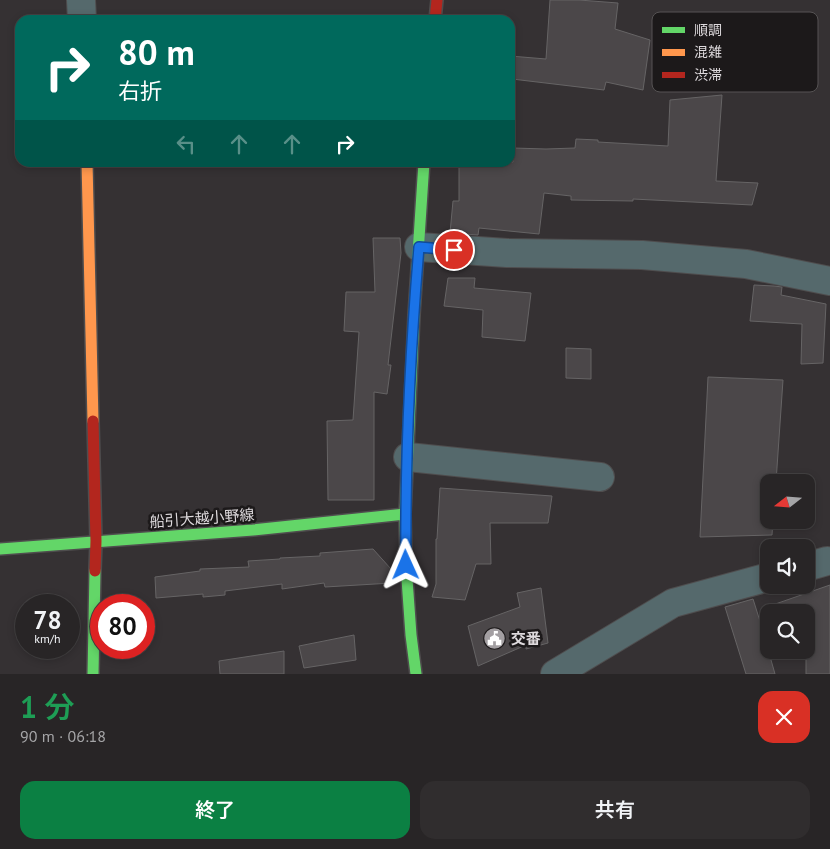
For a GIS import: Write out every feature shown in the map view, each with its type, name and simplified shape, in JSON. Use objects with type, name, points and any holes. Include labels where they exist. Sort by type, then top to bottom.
[{"type":"main road","points":[[436,15],[437,0]]},
{"type":"main road","points":[[87,167],[96,541],[93,674]]},
{"type":"main road","points":[[416,674],[406,565],[405,514],[414,315],[424,167]]},
{"type":"main road","name":"船引大越小野線","points":[[0,549],[253,530],[405,514]]},
{"type":"street","points":[[81,0],[82,15]]},
{"type":"street","points":[[419,247],[507,253],[642,255],[746,264],[830,281]]},
{"type":"street","points":[[408,457],[600,477]]},
{"type":"street","points":[[555,674],[673,603],[760,579]]},
{"type":"building","points":[[550,0],[618,3],[615,29],[650,40],[643,90],[606,82],[604,90],[515,79],[515,56],[546,59]]},
{"type":"building","points":[[722,95],[716,181],[758,183],[752,205],[633,199],[633,201],[571,200],[571,196],[544,193],[539,234],[479,228],[478,235],[450,233],[453,201],[459,201],[459,167],[515,167],[515,148],[575,148],[576,139],[668,146],[670,100]]},
{"type":"building","points":[[373,238],[400,238],[401,253],[388,365],[391,365],[387,394],[374,392],[374,500],[328,500],[327,421],[353,420],[359,332],[344,331],[346,292],[375,292]]},
{"type":"building","points":[[448,278],[475,278],[474,288],[531,293],[525,341],[482,337],[483,310],[444,306]]},
{"type":"building","points":[[754,285],[782,287],[781,295],[826,304],[823,363],[801,364],[802,324],[750,321]]},
{"type":"building","points":[[566,348],[591,349],[591,379],[566,378]]},
{"type":"building","points":[[708,377],[783,380],[777,474],[760,474],[760,529],[772,529],[772,535],[700,537]]},
{"type":"building","points":[[440,488],[552,496],[548,523],[490,523],[491,564],[476,564],[465,600],[432,597],[436,584],[436,539]]},
{"type":"building","points":[[373,549],[391,569],[392,583],[325,587],[324,583],[282,589],[282,584],[225,591],[225,595],[203,597],[203,594],[156,598],[155,577],[200,571],[200,569],[249,567],[248,561],[320,556],[320,553]]},
{"type":"building","points":[[830,585],[830,674],[806,674],[806,659],[815,659],[815,604],[775,604],[804,594],[815,594],[815,590]]},
{"type":"building","points":[[541,588],[548,643],[526,649],[526,645],[478,666],[468,626],[520,607],[517,593]]},
{"type":"building","points":[[753,599],[760,622],[760,659],[771,659],[775,674],[746,674],[725,607]]},
{"type":"building","points":[[354,635],[356,660],[304,668],[299,646]]},
{"type":"building","points":[[284,651],[284,674],[220,674],[219,661]]},
{"type":"traffic: fast","points":[[416,674],[406,565],[405,514],[414,315],[424,167]]},
{"type":"traffic: fast","points":[[0,549],[253,530],[405,514]]},
{"type":"traffic: fast","points":[[93,674],[95,571]]},
{"type":"traffic: slow","points":[[87,167],[93,421]]},
{"type":"traffic: jam","points":[[436,15],[437,0]]},
{"type":"traffic: jam","points":[[93,421],[95,571]]},
{"type":"place","name":"交番","points":[[495,638]]},
{"type":"route","points":[[406,565],[405,514],[419,247],[454,250]]}]
